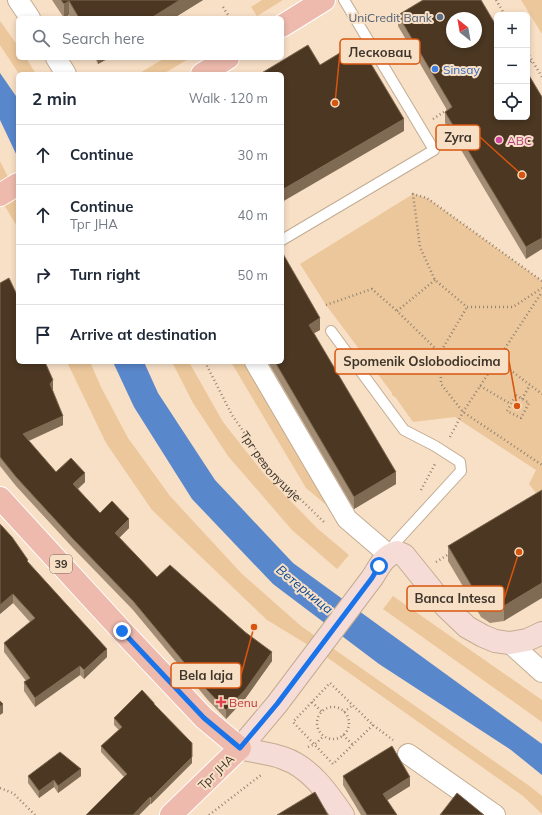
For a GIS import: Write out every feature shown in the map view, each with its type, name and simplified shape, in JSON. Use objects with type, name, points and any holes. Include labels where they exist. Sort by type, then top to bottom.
[{"type":"main road","points":[[284,25],[324,0]]},
{"type":"main road","points":[[205,72],[225,60]]},
{"type":"main road","name":"39","points":[[0,498],[199,713],[240,748]]},
{"type":"main road","name":"Трг ЈНА","points":[[171,815],[240,748]]},
{"type":"street","points":[[18,0],[29,16]]},
{"type":"street","points":[[57,60],[65,72]]},
{"type":"street","points":[[256,364],[346,519],[389,555],[397,552],[404,555],[445,606],[467,627],[495,641],[510,642],[527,640],[542,634]]},
{"type":"street","name":"Трг ЈНА","points":[[240,748],[271,712],[372,578],[379,566],[389,555]]},
{"type":"street","points":[[510,642],[542,672]]},
{"type":"street","points":[[240,748],[283,758],[301,766],[314,777],[343,815]]},
{"type":"street","points":[[408,754],[495,815]]},
{"type":"lane","points":[[284,239],[434,150],[344,0]]},
{"type":"lane","points":[[331,331],[404,430],[460,462],[461,471],[395,543],[389,555]]},
{"type":"path","points":[[496,0],[503,12]]},
{"type":"path","points":[[223,7],[229,16]]},
{"type":"path","points":[[530,57],[542,78]]},
{"type":"path","points":[[420,126],[452,108]]},
{"type":"path","points":[[542,281],[427,198],[413,194],[420,247],[435,280],[467,306],[513,307],[542,288]]},
{"type":"path","points":[[397,311],[435,280]]},
{"type":"path","points":[[326,305],[372,289],[440,353]]},
{"type":"path","points":[[418,496],[463,412],[542,292]]},
{"type":"path","points":[[467,306],[440,353],[441,384],[463,412],[542,466]]},
{"type":"path","points":[[497,360],[542,394]]},
{"type":"path","name":"Трг револуције","points":[[206,364],[232,415],[270,470],[326,524]]},
{"type":"path","points":[[522,399],[530,385]]},
{"type":"path","points":[[480,386],[511,404]]},
{"type":"path","points":[[516,395],[529,403],[521,418],[507,411],[511,404],[516,395]]},
{"type":"path","points":[[433,564],[453,552]]},
{"type":"path","points":[[372,725],[333,764],[293,722],[330,683],[372,725],[391,738],[408,754]]},
{"type":"path","points":[[312,702],[322,712]]},
{"type":"path","points":[[344,712],[353,705]]},
{"type":"path","points":[[336,708],[344,712],[349,722],[347,731],[343,735],[339,738],[333,739],[324,736],[320,732],[317,722],[322,712],[326,709],[336,708]]},
{"type":"path","points":[[343,735],[353,745]]},
{"type":"path","points":[[0,788],[13,793],[35,815]]},
{"type":"shaded area","points":[[262,0],[283,0],[257,16],[251,7]]},
{"type":"shaded area","points":[[521,0],[542,0],[542,34],[530,15],[530,12],[528,12]]},
{"type":"shaded area","points":[[0,21],[16,43],[16,60],[27,60],[35,72],[18,72],[0,45]]},
{"type":"shaded area","points":[[162,60],[187,60],[166,72],[141,72]]},
{"type":"shaded area","points":[[0,161],[16,193],[16,225],[0,198]]},
{"type":"shaded area","points":[[413,194],[427,198],[542,281],[542,501],[529,484],[536,470],[455,417],[413,422],[326,305],[300,264]]},
{"type":"shaded area","points":[[68,364],[91,364],[101,387],[128,438],[170,496],[242,574],[301,626],[531,787],[542,796],[542,814],[523,796],[318,651],[267,620],[152,510],[106,443]]},
{"type":"shaded area","points":[[173,364],[190,364],[223,422],[265,475],[318,529],[349,555],[337,569],[292,530],[228,456],[193,403]]},
{"type":"shaded area","points":[[232,364],[252,364],[344,520],[306,488]]},
{"type":"shaded area","points":[[393,596],[542,700],[542,722],[383,609]]},
{"type":"water","points":[[0,73],[16,96],[16,154],[0,120]]},
{"type":"water","name":"Ветерница","points":[[114,364],[145,364],[158,393],[215,480],[293,563],[542,744],[542,775],[511,750],[379,664],[273,584],[192,499],[134,407]]},
{"type":"building","points":[[61,0],[180,0],[154,16],[78,16],[69,1],[64,4]]},
{"type":"building","points":[[423,0],[481,0],[494,22],[494,120],[530,120],[530,77],[542,97],[542,238],[526,247],[445,112],[452,107],[398,15]]},
{"type":"building","points":[[358,42],[404,119],[284,189],[284,72],[263,72],[308,45],[320,65]]},
{"type":"building","points":[[284,255],[320,318],[309,325],[396,472],[354,497],[276,364],[284,364]]},
{"type":"building","points":[[9,278],[16,293],[16,364],[46,364],[53,380],[50,384],[63,416],[23,434],[56,472],[71,458],[85,473],[73,484],[100,513],[112,501],[129,519],[115,533],[157,577],[170,565],[245,632],[272,652],[245,690],[226,710],[207,690],[133,601],[73,539],[16,477],[0,457],[0,283]]},
{"type":"building","points":[[542,490],[542,583],[504,606],[490,608],[481,602],[448,546]]},
{"type":"building","points":[[0,524],[12,537],[28,560],[27,561],[107,649],[84,670],[80,666],[35,698],[24,682],[30,678],[4,643],[35,618],[13,594],[0,605]]},
{"type":"building","points":[[142,690],[192,743],[192,757],[133,815],[86,815],[127,774],[101,746],[122,727],[114,718]]},
{"type":"building","points":[[392,746],[410,777],[383,794],[397,815],[367,815],[343,776]]},
{"type":"building","points":[[60,752],[81,769],[58,786],[54,780],[39,791],[28,776]]},
{"type":"building","points":[[315,792],[328,815],[277,815]]},
{"type":"building","points":[[457,793],[484,815],[440,815]]},
{"type":"place","name":"UniCredit Bank","points":[[440,17]]},
{"type":"place","name":"Sinsay","points":[[435,69]]},
{"type":"place","name":"Лесковац","points":[[335,103]]},
{"type":"place","name":"ABC","points":[[499,140]]},
{"type":"place","name":"Zyra","points":[[522,175]]},
{"type":"place","name":"Spomenik Oslobodiocima","points":[[517,406]]},
{"type":"place","name":"Banca Intesa","points":[[519,552]]},
{"type":"place","name":"Bela laja","points":[[254,627]]},
{"type":"place","name":"Benu","points":[[221,702]]},
{"type":"route","points":[[122,631],[204,718],[240,748],[277,704],[372,578],[379,566]]}]
